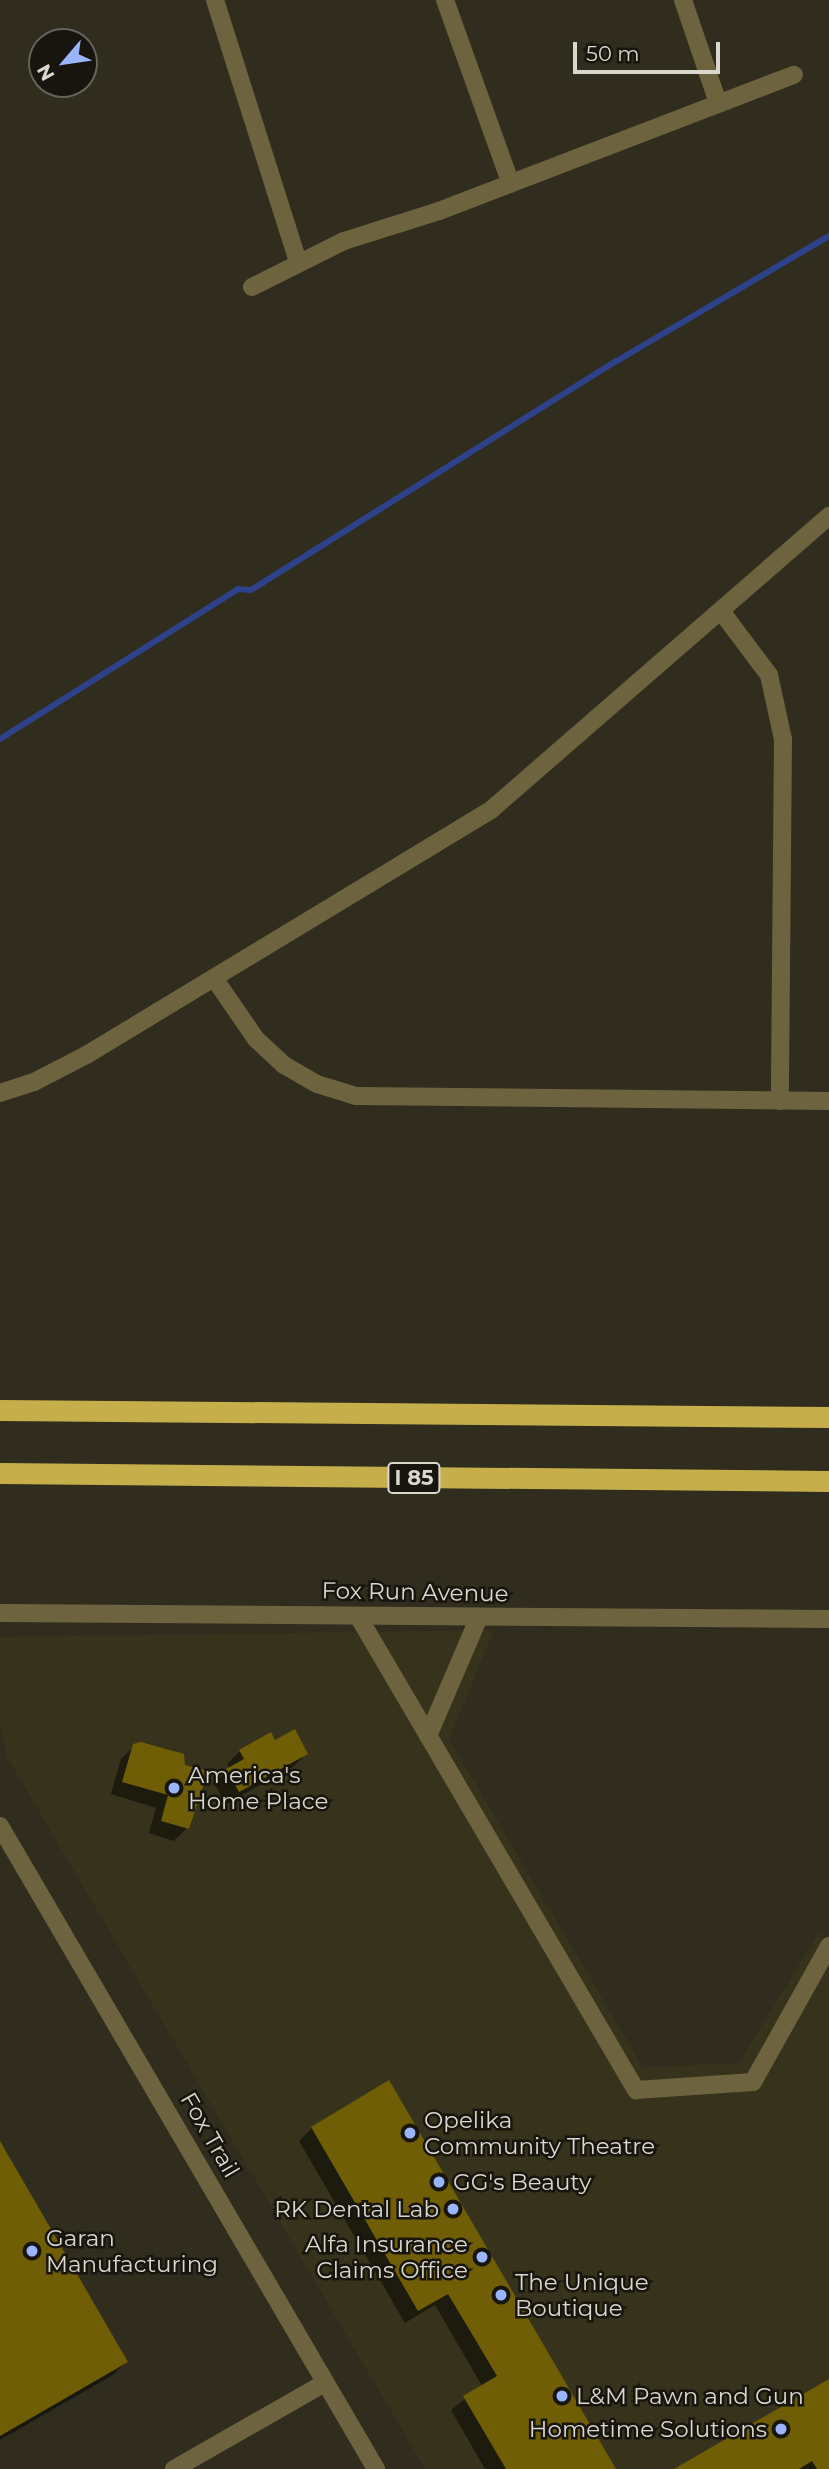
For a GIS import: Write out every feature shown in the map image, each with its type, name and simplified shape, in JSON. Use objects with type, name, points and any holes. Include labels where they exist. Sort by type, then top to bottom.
[{"type":"highway","points":[[0,1410],[829,1417]]},
{"type":"highway","name":"I 85","points":[[0,1473],[829,1481]]},
{"type":"street","points":[[215,0],[298,261]]},
{"type":"street","points":[[445,0],[511,184]]},
{"type":"street","points":[[682,0],[718,103]]},
{"type":"street","points":[[252,287],[298,261],[511,184],[794,75]]},
{"type":"street","points":[[0,1093],[34,1082],[88,1054],[492,809],[829,516]]},
{"type":"street","points":[[721,611],[769,675],[783,739],[780,1101]]},
{"type":"street","points":[[214,978],[256,1039],[285,1065],[317,1084],[356,1096],[829,1101]]},
{"type":"street","name":"Fox Run Avenue","points":[[0,1613],[829,1619]]},
{"type":"street","points":[[358,1616],[636,2090],[753,2081],[829,1946]]},
{"type":"street","points":[[428,1736],[479,1617]]},
{"type":"street","name":"Fox Trail","points":[[0,1826],[376,2469]]},
{"type":"street","points":[[174,2469],[325,2382]]},
{"type":"shaded area","points":[[494,1630],[449,1739],[643,2067],[739,2063],[819,1932],[829,1949],[829,2469],[425,2469],[6,1755],[0,1722],[0,1637]]},
{"type":"building","points":[[295,1729],[308,1754],[239,1792],[226,1769],[244,1759],[239,1750],[271,1732],[275,1740]]},
{"type":"building","name":"America's Home Place","points":[[141,1742],[184,1754],[185,1765],[208,1771],[189,1829],[161,1821],[168,1795],[122,1782],[133,1744]]},
{"type":"building","points":[[389,2080],[616,2469],[506,2469],[463,2396],[497,2376],[448,2294],[418,2311],[311,2127]]},
{"type":"building","name":"Garan Manufacturing","points":[[0,2141],[128,2362],[0,2436]]},
{"type":"building","points":[[829,2379],[829,2469],[817,2469],[812,2461],[799,2469],[674,2469]]},
{"type":"waterway","points":[[0,739],[238,589],[251,590],[615,362],[829,236]]},
{"type":"place","name":"America's Home Place","points":[[174,1788]]},
{"type":"place","name":"Opelika Community Theatre","points":[[410,2133]]},
{"type":"place","name":"GG's Beauty","points":[[439,2182]]},
{"type":"place","name":"RK Dental Lab","points":[[453,2209]]},
{"type":"place","name":"Garan Manufacturing","points":[[32,2251]]},
{"type":"place","name":"Alfa Insurance Claims Office","points":[[482,2257]]},
{"type":"place","name":"The Unique Boutique","points":[[501,2295]]},
{"type":"place","name":"L&M Pawn and Gun","points":[[562,2396]]},
{"type":"place","name":"Hometime Solutions","points":[[781,2429]]}]
